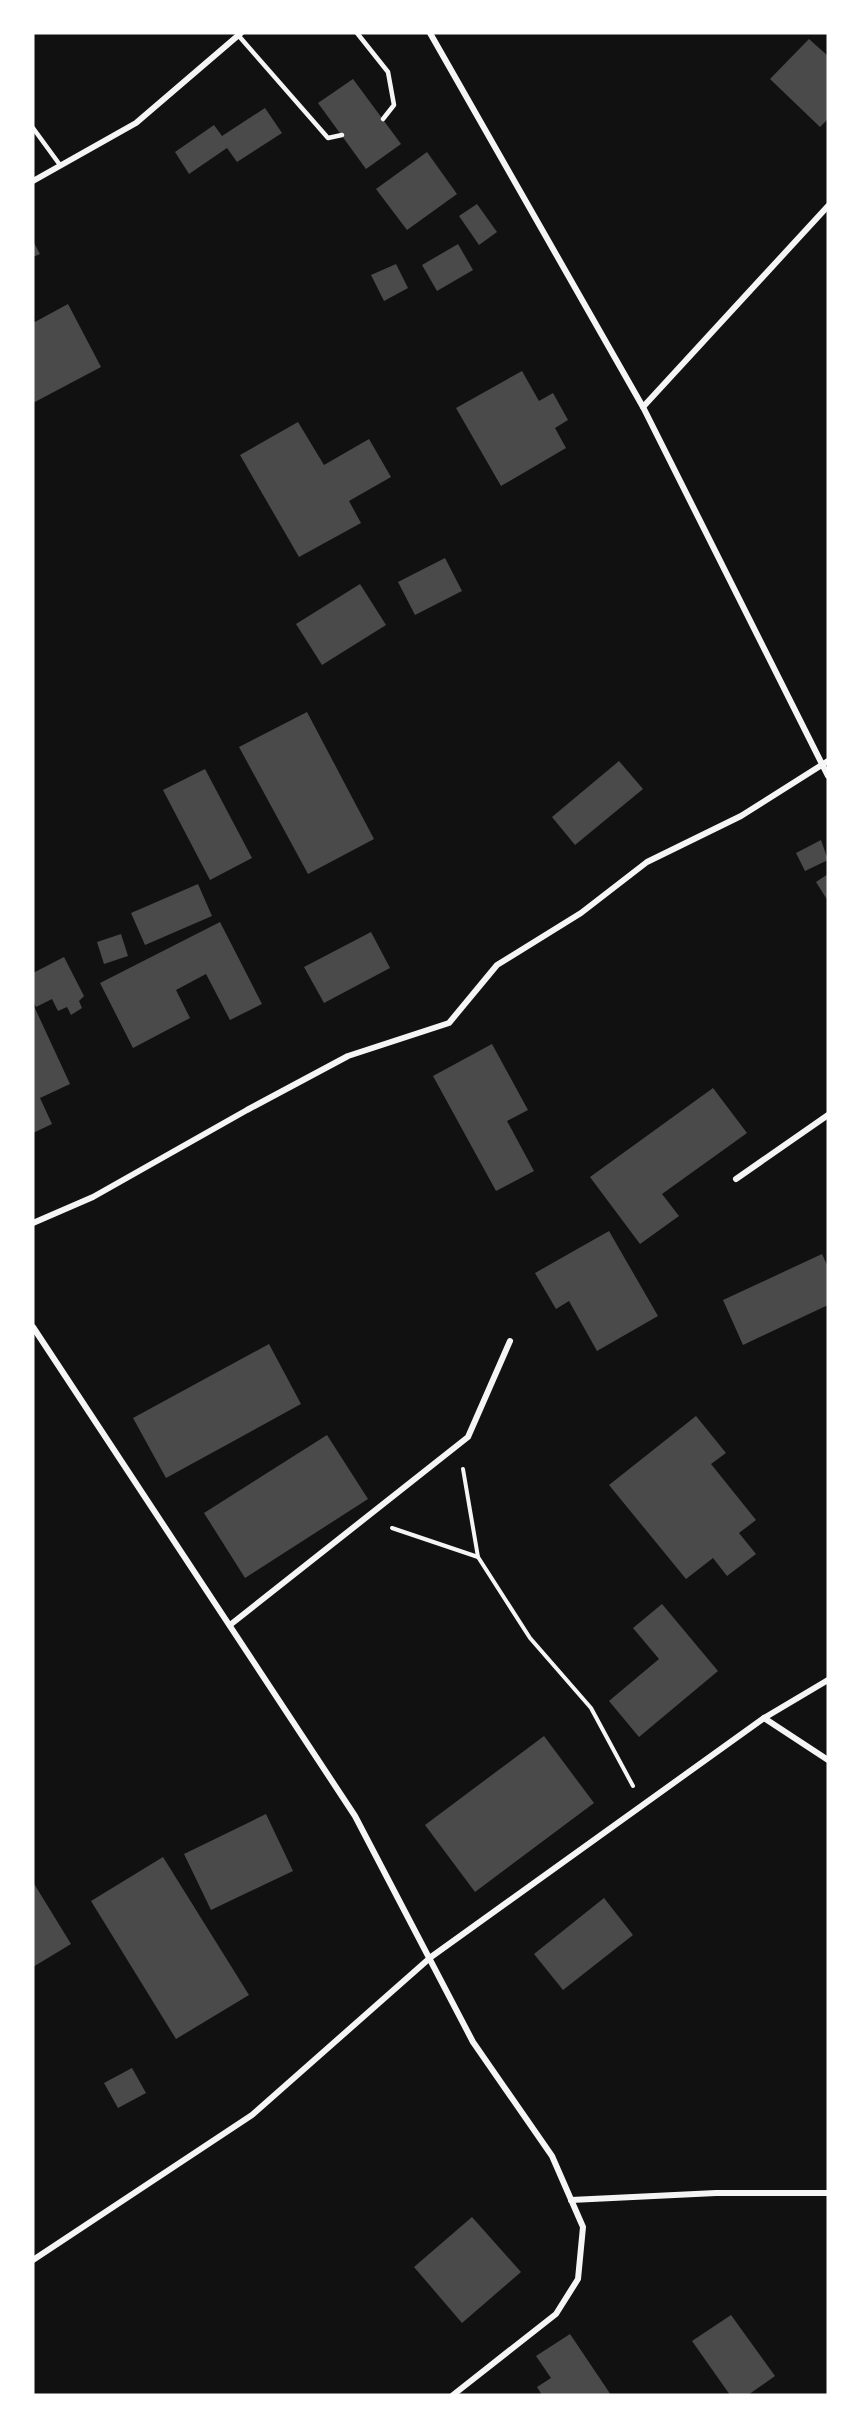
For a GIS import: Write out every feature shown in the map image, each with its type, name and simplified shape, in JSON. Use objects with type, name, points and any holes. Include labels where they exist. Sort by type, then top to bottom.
[{"type":"street","points":[[429,33],[643,407],[825,763],[828,776]]},
{"type":"street","points":[[33,181],[136,123],[239,34]]},
{"type":"street","points":[[643,407],[828,206]]},
{"type":"street","points":[[33,1223],[93,1197],[348,1056],[449,1023],[497,966],[581,913],[647,862],[741,816],[825,763]]},
{"type":"street","points":[[736,1179],[828,1115]]},
{"type":"street","points":[[33,1327],[355,1816],[473,2042],[552,2156],[583,2227],[578,2279],[556,2314],[453,2395]]},
{"type":"street","points":[[230,1625],[468,1437],[510,1341]]},
{"type":"street","points":[[33,2260],[252,2115],[430,1957],[764,1718],[828,1680]]},
{"type":"street","points":[[764,1718],[828,1760]]},
{"type":"street","points":[[571,2200],[716,2193],[828,2193]]},
{"type":"lane","points":[[357,33],[388,72],[394,105],[383,120]]},
{"type":"lane","points":[[239,34],[328,138],[342,135]]},
{"type":"lane","points":[[33,128],[60,165]]},
{"type":"path","points":[[459,1444],[478,1557],[530,1638],[591,1708],[643,1805]]},
{"type":"path","points":[[366,1518],[478,1557]]},
{"type":"building","points":[[809,39],[828,56],[828,119],[820,127],[770,79]]},
{"type":"building","points":[[353,79],[401,144],[366,169],[318,103]]},
{"type":"building","points":[[265,108],[282,133],[237,162],[227,148],[189,174],[175,152],[214,125],[222,136]]},
{"type":"building","points":[[427,152],[457,194],[407,230],[376,189]]},
{"type":"building","points":[[477,204],[497,232],[479,245],[459,216]]},
{"type":"building","points":[[33,241],[40,254],[33,257]]},
{"type":"building","points":[[458,244],[473,270],[437,291],[422,265]]},
{"type":"building","points":[[396,264],[408,288],[384,301],[371,275]]},
{"type":"building","points":[[68,304],[101,367],[33,403],[33,323]]},
{"type":"building","points":[[522,371],[539,401],[553,393],[568,420],[555,428],[566,448],[501,486],[456,408]]},
{"type":"building","points":[[298,422],[324,465],[369,439],[391,477],[349,501],[361,523],[299,557],[240,455]]},
{"type":"building","points":[[445,558],[462,591],[415,615],[398,582]]},
{"type":"building","points":[[360,584],[386,625],[322,665],[296,624]]},
{"type":"building","points":[[307,712],[374,839],[308,874],[239,747]]},
{"type":"building","points":[[619,761],[643,789],[575,845],[552,817]]},
{"type":"building","points":[[205,769],[252,858],[210,880],[163,790]]},
{"type":"building","points":[[821,840],[828,860],[805,871],[796,853]]},
{"type":"building","points":[[828,874],[828,901],[816,882]]},
{"type":"building","points":[[198,884],[212,916],[145,945],[131,913]]},
{"type":"building","points":[[220,922],[262,1004],[230,1020],[206,974],[176,990],[190,1018],[133,1048],[100,983]]},
{"type":"building","points":[[371,932],[390,968],[324,1003],[304,967]]},
{"type":"building","points":[[121,934],[128,956],[104,964],[97,942]]},
{"type":"building","points":[[64,957],[84,996],[79,1001],[82,1008],[71,1015],[67,1007],[58,1011],[52,999],[36,1007],[33,1002],[33,973]]},
{"type":"building","points":[[33,1004],[70,1084],[40,1098],[52,1124],[33,1133]]},
{"type":"building","points":[[492,1044],[528,1110],[507,1121],[534,1171],[496,1191],[433,1076]]},
{"type":"building","points":[[713,1088],[747,1133],[662,1194],[679,1216],[640,1244],[590,1177]]},
{"type":"building","points":[[609,1231],[658,1316],[597,1351],[569,1301],[556,1309],[535,1273]]},
{"type":"building","points":[[822,1254],[828,1267],[828,1305],[743,1345],[723,1300]]},
{"type":"building","points":[[269,1344],[301,1404],[166,1478],[133,1418]]},
{"type":"building","points":[[696,1416],[726,1453],[711,1464],[756,1520],[739,1533],[756,1554],[727,1576],[713,1558],[686,1579],[609,1485]]},
{"type":"building","points":[[327,1435],[368,1499],[245,1578],[204,1513]]},
{"type":"building","points":[[662,1604],[718,1671],[639,1737],[609,1701],[659,1659],[633,1628]]},
{"type":"building","points":[[544,1736],[594,1803],[475,1892],[425,1825]]},
{"type":"building","points":[[266,1814],[293,1871],[211,1910],[184,1854]]},
{"type":"building","points":[[163,1857],[249,1995],[176,2039],[91,1901]]},
{"type":"building","points":[[33,1882],[71,1944],[33,1967]]},
{"type":"building","points":[[604,1898],[633,1935],[563,1990],[534,1954]]},
{"type":"building","points":[[132,2068],[146,2093],[118,2108],[104,2083]]},
{"type":"building","points":[[472,2217],[521,2272],[462,2323],[414,2267]]},
{"type":"building","points":[[731,2315],[775,2376],[748,2395],[730,2395],[692,2341]]},
{"type":"building","points":[[570,2334],[611,2395],[542,2395],[537,2387],[551,2378],[536,2356]]}]
